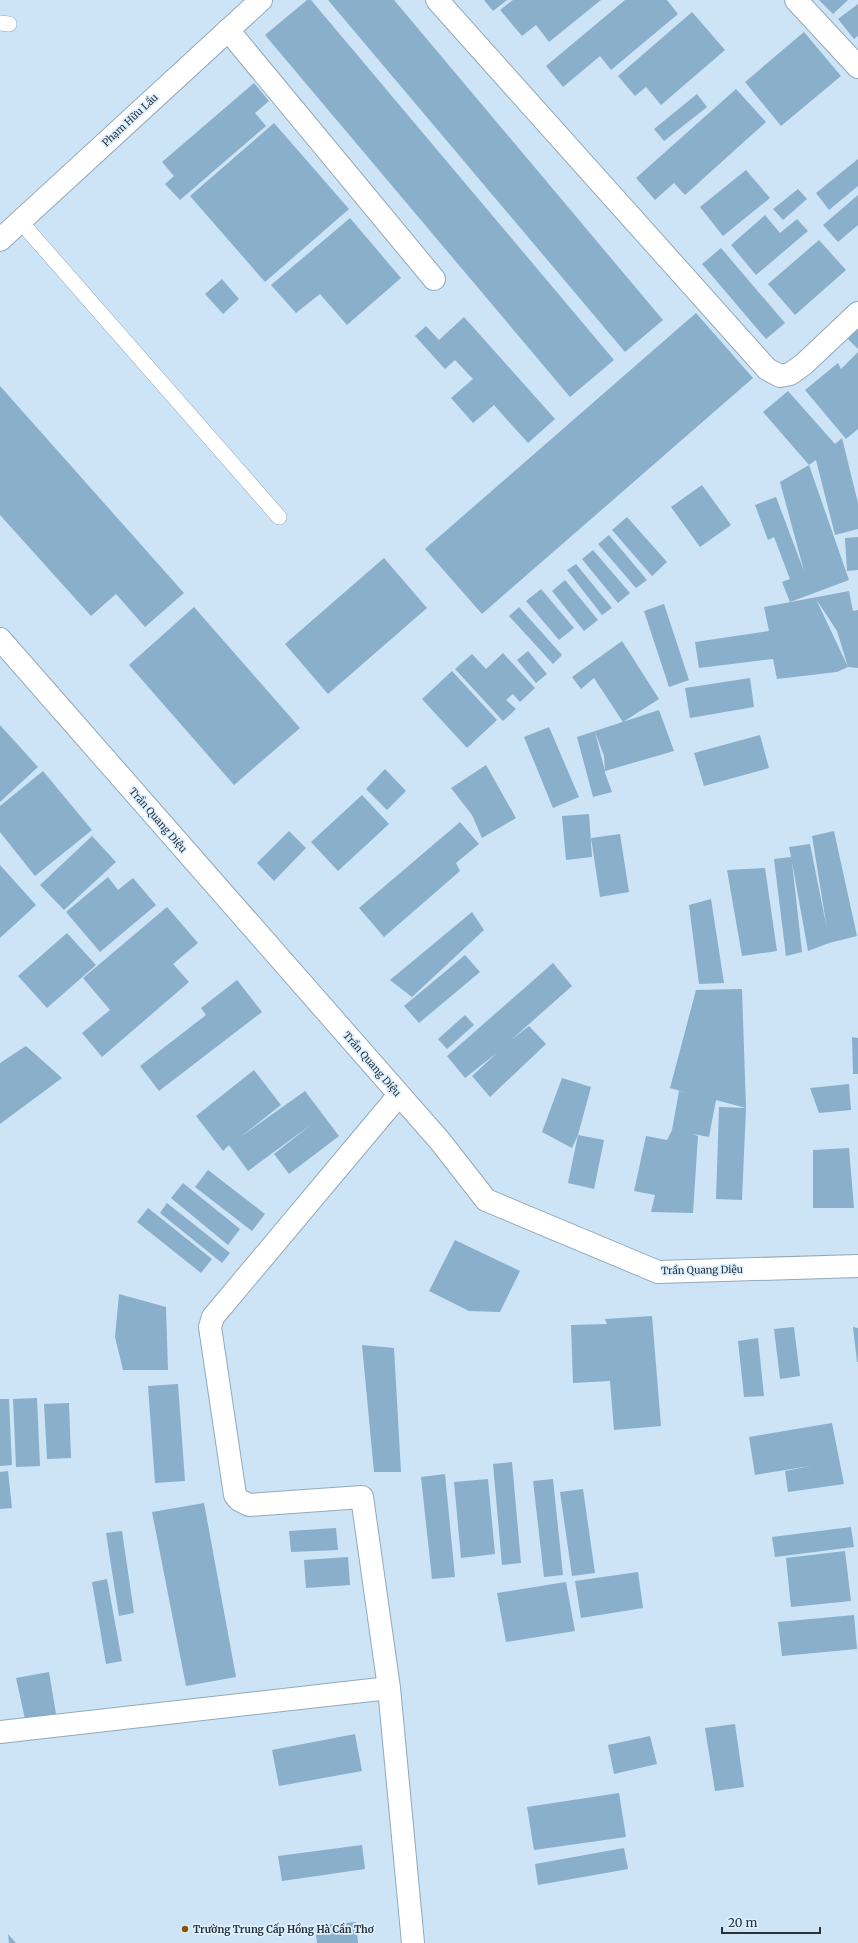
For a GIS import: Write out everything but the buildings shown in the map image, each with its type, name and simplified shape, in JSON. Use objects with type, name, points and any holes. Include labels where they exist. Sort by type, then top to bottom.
[{"type":"street","name":"Phạm Hữu Lầu","points":[[0,240],[261,0]]},
{"type":"street","points":[[437,0],[767,369],[780,376],[790,374],[804,364],[858,312]]},
{"type":"street","points":[[796,0],[858,67]]},
{"type":"street","points":[[228,30],[434,279]]},
{"type":"street","name":"Trần Quang Diệu","points":[[0,639],[440,1141],[486,1200],[658,1272],[858,1266]]},
{"type":"street","points":[[399,1095],[213,1317],[210,1327],[235,1495],[239,1500],[249,1505],[362,1498],[388,1688],[413,1943]]},
{"type":"street","points":[[0,1732],[388,1688]]},
{"type":"lane","points":[[20,221],[279,517]]},
{"type":"place","name":"Trường Trung Cấp Hồng Hà Cần Thơ","points":[[185,1929]]}]
